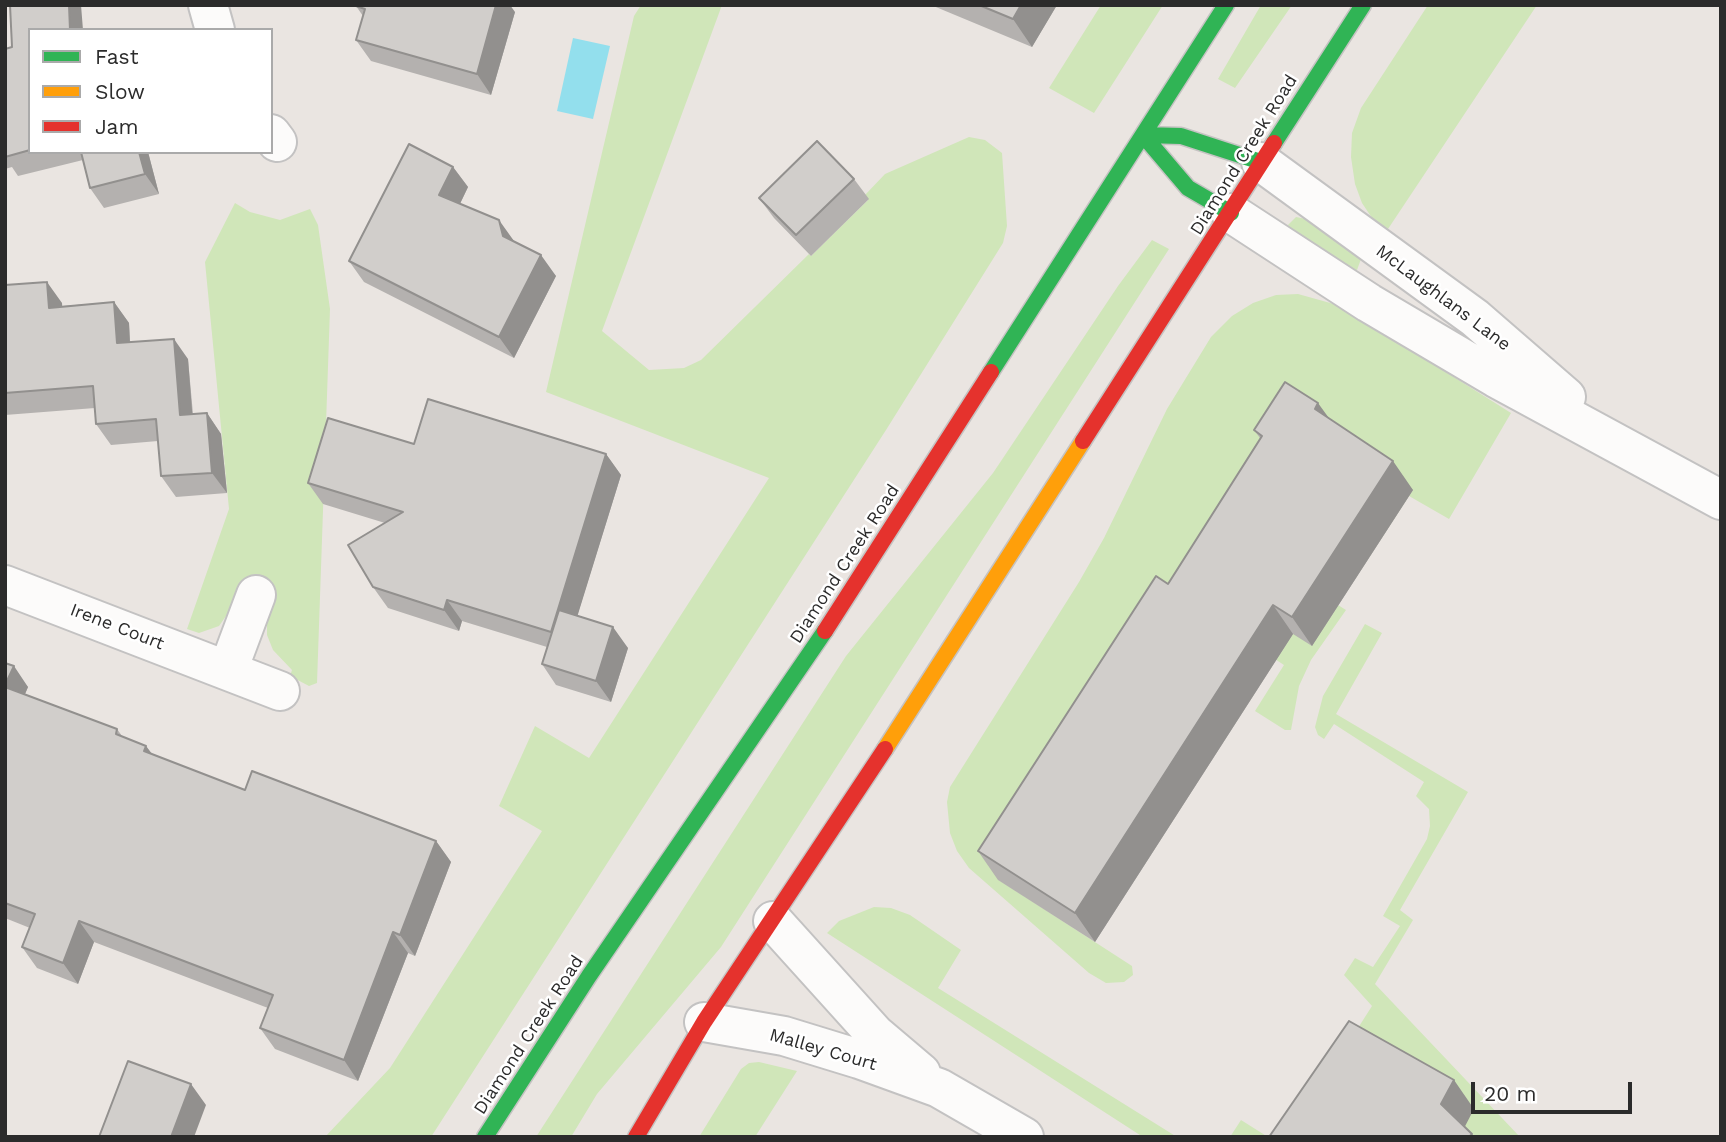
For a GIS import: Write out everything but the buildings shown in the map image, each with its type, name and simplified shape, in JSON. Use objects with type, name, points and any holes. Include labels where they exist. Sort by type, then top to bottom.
[{"type":"main road","name":"Diamond Creek Road","points":[[485,1137],[589,976],[808,656],[1226,5]]},
{"type":"main road","name":"Diamond Creek Road","points":[[636,1137],[704,1022],[773,921],[1363,5]]},
{"type":"main road","points":[[1143,135],[1181,136],[1261,162]]},
{"type":"main road","points":[[1143,135],[1188,188],[1231,213]]},
{"type":"street","points":[[208,5],[214,28]]},
{"type":"street","name":"McLaughlans Lane","points":[[1261,162],[1475,318],[1618,442]]},
{"type":"street","name":"McLaughlans Lane","points":[[1231,213],[1369,303],[1496,378],[1718,493]]},
{"type":"street","name":"Irene Court","points":[[5,585],[280,691]]},
{"type":"street","points":[[228,670],[256,595]]},
{"type":"street","name":"Malley Court","points":[[773,921],[876,1034],[939,1088],[1024,1137]]},
{"type":"street","name":"Malley Court","points":[[704,1022],[794,1039],[939,1088]]},
{"type":"green space","points":[[641,5],[722,5],[602,331],[649,370],[684,368],[701,360],[868,200],[865,195],[885,174],[969,137],[985,140],[1002,153],[1007,226],[1003,243],[886,430],[431,1137],[325,1137],[390,1068],[542,831],[499,806],[535,726],[589,758],[769,478],[546,392],[634,16]]},
{"type":"green space","points":[[1101,5],[1163,5],[1094,113],[1049,88]]},
{"type":"green space","points":[[1261,5],[1292,5],[1235,88],[1218,79]]},
{"type":"green space","points":[[1428,5],[1537,5],[1386,232],[1374,221],[1362,203],[1355,184],[1351,157],[1352,133],[1361,108]]},
{"type":"green space","points":[[235,203],[250,212],[280,220],[310,209],[318,225],[330,309],[317,683],[309,686],[290,676],[292,670],[273,650],[267,635],[267,618],[275,594],[241,582],[231,609],[219,626],[199,633],[187,629],[229,509],[205,262]]},
{"type":"green space","points":[[1296,217],[1306,219],[1356,253],[1361,259],[1357,270],[1350,269],[1290,232],[1288,225]]},
{"type":"green space","points":[[1152,240],[1169,249],[721,947],[597,1094],[571,1137],[536,1137],[846,656],[993,473],[1118,286]]},
{"type":"green space","points":[[1298,294],[1341,306],[1511,413],[1449,519],[1409,496],[1338,605],[1346,610],[1311,660],[1299,686],[1291,730],[1285,730],[1255,711],[1284,665],[1181,598],[999,880],[1132,966],[1133,975],[1124,982],[1106,983],[1089,973],[969,868],[957,851],[950,833],[947,802],[950,787],[1079,582],[1104,538],[1167,409],[1211,337],[1232,316],[1253,303],[1276,295]]},
{"type":"green space","points":[[1365,624],[1382,633],[1336,714],[1468,792],[1400,910],[1413,920],[1375,984],[1520,1137],[1310,1137],[1328,1075],[1372,1006],[1344,975],[1355,958],[1373,967],[1400,926],[1383,916],[1427,839],[1430,826],[1429,809],[1416,796],[1424,782],[1334,724],[1324,739],[1318,735],[1315,727],[1323,696]]},
{"type":"green space","points":[[874,907],[891,908],[910,915],[961,950],[938,988],[1177,1137],[1143,1137],[827,933],[839,921]]},
{"type":"green space","points":[[759,1062],[797,1071],[755,1137],[699,1137],[741,1069],[749,1063]]},
{"type":"green space","points":[[1241,1120],[1268,1137],[1230,1137]]},
{"type":"water","points":[[573,38],[610,46],[593,119],[557,111]]},
{"type":"traffic: fast","points":[[991,372],[1226,5]]},
{"type":"traffic: fast","points":[[1274,143],[1363,5]]},
{"type":"traffic: fast","points":[[1143,135],[1181,136],[1261,162]]},
{"type":"traffic: fast","points":[[1143,135],[1188,188],[1231,213]]},
{"type":"traffic: fast","points":[[485,1137],[589,976],[825,631]]},
{"type":"traffic: slow","points":[[885,749],[1083,441]]},
{"type":"traffic: jam","points":[[1083,441],[1274,143]]},
{"type":"traffic: jam","points":[[825,631],[991,372]]},
{"type":"traffic: jam","points":[[636,1137],[704,1022],[885,749]]}]
